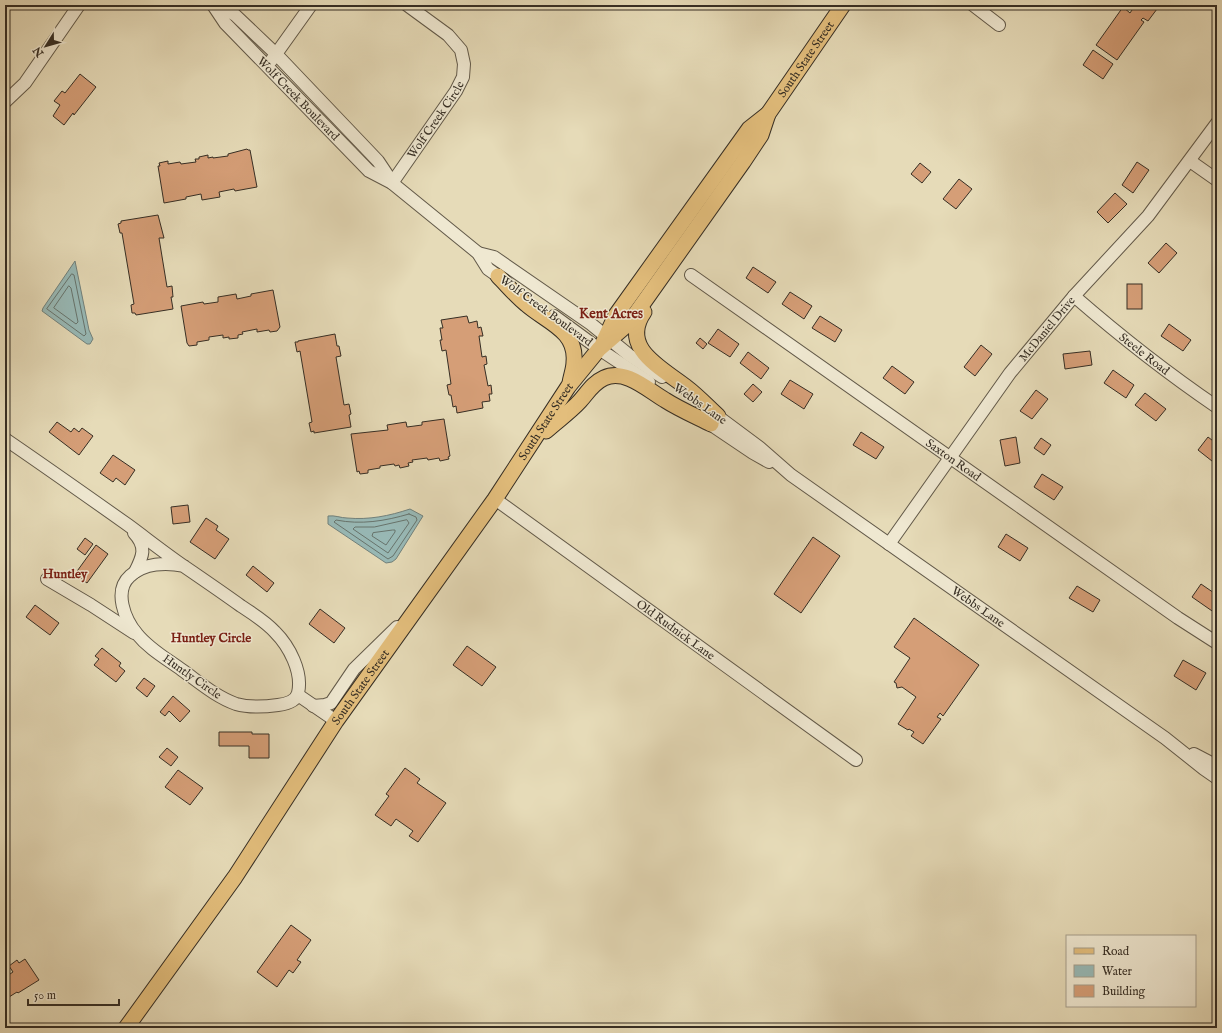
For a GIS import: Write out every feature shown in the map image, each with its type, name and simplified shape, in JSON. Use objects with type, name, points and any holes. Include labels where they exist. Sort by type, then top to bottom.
[{"type":"main road","name":"South State Street","points":[[126,1028],[235,877],[336,721],[495,499],[568,387],[605,341],[628,323],[708,212],[761,135],[768,114],[844,5]]},
{"type":"main road","name":"South State Street","points":[[605,341],[616,315],[737,145],[749,129],[768,114]]},
{"type":"main road","points":[[708,212],[688,249],[639,320],[636,337],[639,346],[648,358],[656,366],[688,388],[714,420]]},
{"type":"main road","points":[[498,276],[526,304],[566,333],[573,347],[574,356],[574,364],[568,387]]},
{"type":"main road","points":[[532,443],[580,401],[592,385],[604,377],[611,375],[620,376],[636,382],[665,400],[714,420]]},
{"type":"street","points":[[5,102],[25,83],[79,5]]},
{"type":"street","name":"Wolf Creek Boulevard","points":[[213,5],[225,23],[369,171],[392,183],[478,253],[488,269],[605,341]]},
{"type":"street","name":"Wolf Creek Boulevard","points":[[217,5],[235,15],[276,54],[378,161],[392,183]]},
{"type":"street","points":[[267,66],[311,5]]},
{"type":"street","name":"Wolf Creek Circle","points":[[392,183],[456,91],[463,77],[464,64],[461,50],[448,35],[407,5]]},
{"type":"street","points":[[973,5],[999,25]]},
{"type":"street","name":"McDaniel Drive","points":[[889,544],[1010,373],[1074,296],[1148,216],[1217,123]]},
{"type":"street","points":[[1190,161],[1217,180]]},
{"type":"street","name":"Wolf Creek Boulevard","points":[[478,253],[494,257],[592,324],[605,341]]},
{"type":"street","name":"Saxton Road","points":[[691,275],[952,457],[1178,618],[1217,643]]},
{"type":"street","name":"Steele Road","points":[[1074,296],[1112,329],[1178,380],[1217,406]]},
{"type":"street","name":"Webbs Lane","points":[[605,341],[714,420],[759,447],[791,475],[1165,738],[1217,778]]},
{"type":"street","name":"Huntly Circle","points":[[5,439],[265,622],[284,642],[292,656],[299,683],[298,696],[286,704],[263,707],[243,706],[235,703],[222,698],[150,647],[138,635],[129,622],[122,600],[123,590],[127,578],[147,566],[156,564],[174,564],[184,566]]},
{"type":"street","name":"Old Rudnick Lane","points":[[495,499],[856,760]]},
{"type":"street","name":"Huntly Circle","points":[[127,524],[139,538],[142,547],[141,560],[135,572]]},
{"type":"street","name":"Huntly Circle","points":[[47,580],[138,635]]},
{"type":"street","points":[[313,706],[330,703],[354,670],[417,607]]},
{"type":"street","points":[[298,696],[336,721]]},
{"type":"street","name":"Webbs Lane","points":[[1165,738],[1217,766]]},
{"type":"water","points":[[75,261],[89,330],[93,339],[90,344],[87,344],[42,311]]},
{"type":"water","points":[[410,509],[423,516],[396,559],[392,562],[386,563],[328,524],[328,516],[345,518],[371,518],[394,514]]},
{"type":"building","points":[[1125,5],[1160,5],[1148,21],[1143,18],[1141,20],[1144,22],[1117,60],[1096,45],[1123,7],[1130,13],[1132,10]]},
{"type":"building","points":[[1093,50],[1113,64],[1103,79],[1083,65]]},
{"type":"building","points":[[80,74],[96,87],[74,115],[73,113],[64,125],[53,116],[60,105],[54,101],[62,91],[65,93]]},
{"type":"building","points":[[247,149],[250,150],[257,187],[219,192],[220,197],[202,200],[201,194],[186,197],[186,199],[164,203],[158,166],[160,166],[159,163],[168,161],[168,164],[196,162],[195,159],[199,159],[199,157],[208,155],[208,158],[228,156],[228,154]]},
{"type":"building","points":[[1137,162],[1149,170],[1133,193],[1122,185]]},
{"type":"building","points":[[920,163],[931,172],[922,183],[911,174]]},
{"type":"building","points":[[959,179],[972,189],[956,209],[943,199]]},
{"type":"building","points":[[1115,193],[1127,204],[1108,223],[1097,212]]},
{"type":"building","points":[[158,215],[164,238],[159,238],[167,287],[172,286],[173,297],[171,297],[173,309],[136,315],[135,313],[132,313],[131,305],[134,304],[122,233],[120,233],[118,224],[121,223],[121,221]]},
{"type":"building","points":[[1166,243],[1177,253],[1159,273],[1148,263]]},
{"type":"building","points":[[753,267],[776,282],[768,293],[746,278]]},
{"type":"building","points":[[1127,284],[1142,284],[1142,309],[1127,309]]},
{"type":"building","points":[[273,290],[280,327],[277,331],[270,332],[269,330],[257,332],[257,329],[242,332],[243,334],[238,335],[238,338],[223,338],[223,335],[209,337],[209,340],[197,342],[197,345],[189,346],[187,343],[181,306],[203,302],[204,304],[218,302],[218,297],[236,294],[237,299],[251,296],[251,294]]},
{"type":"building","points":[[790,292],[812,306],[804,319],[782,304]]},
{"type":"building","points":[[467,316],[469,323],[477,321],[478,328],[481,327],[483,336],[479,336],[482,357],[486,356],[487,364],[484,365],[488,386],[491,385],[492,394],[489,394],[490,401],[482,402],[483,408],[457,413],[456,406],[453,407],[451,395],[449,395],[447,385],[451,384],[446,350],[442,351],[440,328],[443,328],[441,320]]},
{"type":"building","points":[[820,316],[842,330],[835,342],[812,328]]},
{"type":"building","points":[[1169,324],[1191,340],[1183,351],[1161,336]]},
{"type":"building","points":[[718,329],[739,344],[730,357],[708,343]]},
{"type":"building","points":[[335,334],[337,346],[339,346],[341,356],[336,357],[344,405],[349,404],[351,427],[314,433],[314,431],[311,432],[309,423],[312,422],[300,351],[297,352],[295,342]]},
{"type":"building","points":[[700,338],[707,344],[703,349],[696,343]]},
{"type":"building","points":[[981,345],[992,354],[975,376],[964,367]]},
{"type":"building","points":[[1090,351],[1092,365],[1065,369],[1063,354]]},
{"type":"building","points":[[748,352],[769,368],[761,379],[740,363]]},
{"type":"building","points":[[892,366],[914,382],[905,394],[883,378]]},
{"type":"building","points":[[1113,370],[1134,385],[1126,398],[1104,383]]},
{"type":"building","points":[[790,380],[813,394],[804,409],[781,394]]},
{"type":"building","points":[[753,384],[762,392],[753,402],[744,394]]},
{"type":"building","points":[[1036,390],[1048,399],[1032,419],[1020,411]]},
{"type":"building","points":[[1145,393],[1166,409],[1156,421],[1135,405]]},
{"type":"building","points":[[444,419],[450,456],[448,457],[449,459],[440,461],[439,458],[412,460],[413,462],[408,463],[409,466],[400,468],[399,465],[395,466],[394,464],[368,470],[368,473],[360,474],[359,471],[357,472],[351,434],[388,430],[387,425],[406,422],[407,427],[422,425],[422,422]]},
{"type":"building","points":[[57,422],[71,432],[74,428],[79,432],[82,428],[93,436],[79,455],[49,432]]},
{"type":"building","points":[[861,432],[884,447],[876,459],[853,445]]},
{"type":"building","points":[[1016,437],[1020,463],[1005,466],[1000,440]]},
{"type":"building","points":[[1208,437],[1217,444],[1217,465],[1198,450]]},
{"type":"building","points":[[1041,438],[1051,445],[1044,455],[1034,448]]},
{"type":"building","points":[[113,455],[135,470],[125,485],[116,478],[113,482],[100,473]]},
{"type":"building","points":[[1042,474],[1063,487],[1054,500],[1034,487]]},
{"type":"building","points":[[188,505],[190,522],[173,524],[171,507]]},
{"type":"building","points":[[206,518],[218,526],[216,530],[229,539],[215,559],[190,542]]},
{"type":"building","points":[[1006,534],[1028,548],[1020,561],[998,547]]},
{"type":"building","points":[[813,537],[840,556],[801,613],[774,594]]},
{"type":"building","points":[[85,538],[93,544],[85,555],[77,549]]},
{"type":"building","points":[[96,545],[108,554],[87,583],[75,574]]},
{"type":"building","points":[[253,566],[274,583],[267,592],[246,575]]},
{"type":"building","points":[[1201,584],[1217,595],[1217,609],[1215,613],[1192,597]]},
{"type":"building","points":[[1077,586],[1100,600],[1093,612],[1069,598]]},
{"type":"building","points":[[35,605],[59,623],[50,635],[26,617]]},
{"type":"building","points":[[320,609],[345,628],[334,643],[309,624]]},
{"type":"building","points":[[914,618],[979,665],[943,716],[940,713],[937,717],[941,719],[923,744],[911,736],[914,732],[898,724],[916,697],[902,687],[897,688],[896,683],[894,682],[910,658],[894,647]]},
{"type":"building","points":[[467,646],[496,667],[482,686],[453,665]]},
{"type":"building","points":[[102,648],[121,663],[119,666],[125,671],[116,682],[94,665],[99,659],[95,656]]},
{"type":"building","points":[[1183,660],[1206,673],[1196,690],[1174,676]]},
{"type":"building","points":[[144,678],[155,686],[147,697],[136,688]]},
{"type":"building","points":[[173,696],[190,711],[180,722],[169,711],[165,716],[160,712]]},
{"type":"building","points":[[219,732],[252,732],[252,734],[269,734],[269,758],[249,758],[249,746],[219,746]]},
{"type":"building","points":[[167,748],[178,757],[171,766],[159,757]]},
{"type":"building","points":[[405,768],[420,779],[417,783],[446,803],[418,842],[409,836],[413,831],[396,819],[391,826],[375,815],[389,796],[386,794]]},
{"type":"building","points":[[178,770],[203,788],[190,805],[165,787]]},
{"type":"building","points":[[291,925],[311,940],[297,960],[301,962],[293,973],[289,970],[277,987],[257,972]]},
{"type":"building","points":[[25,959],[39,980],[9,997],[5,990],[5,980],[8,978],[7,976],[13,972],[9,966],[17,960],[19,963]]},
{"type":"district","name":"Kent Acres","points":[[611,314]]},
{"type":"district","name":"Huntley","points":[[65,574]]},
{"type":"district","name":"Huntley Circle","points":[[211,638]]}]
